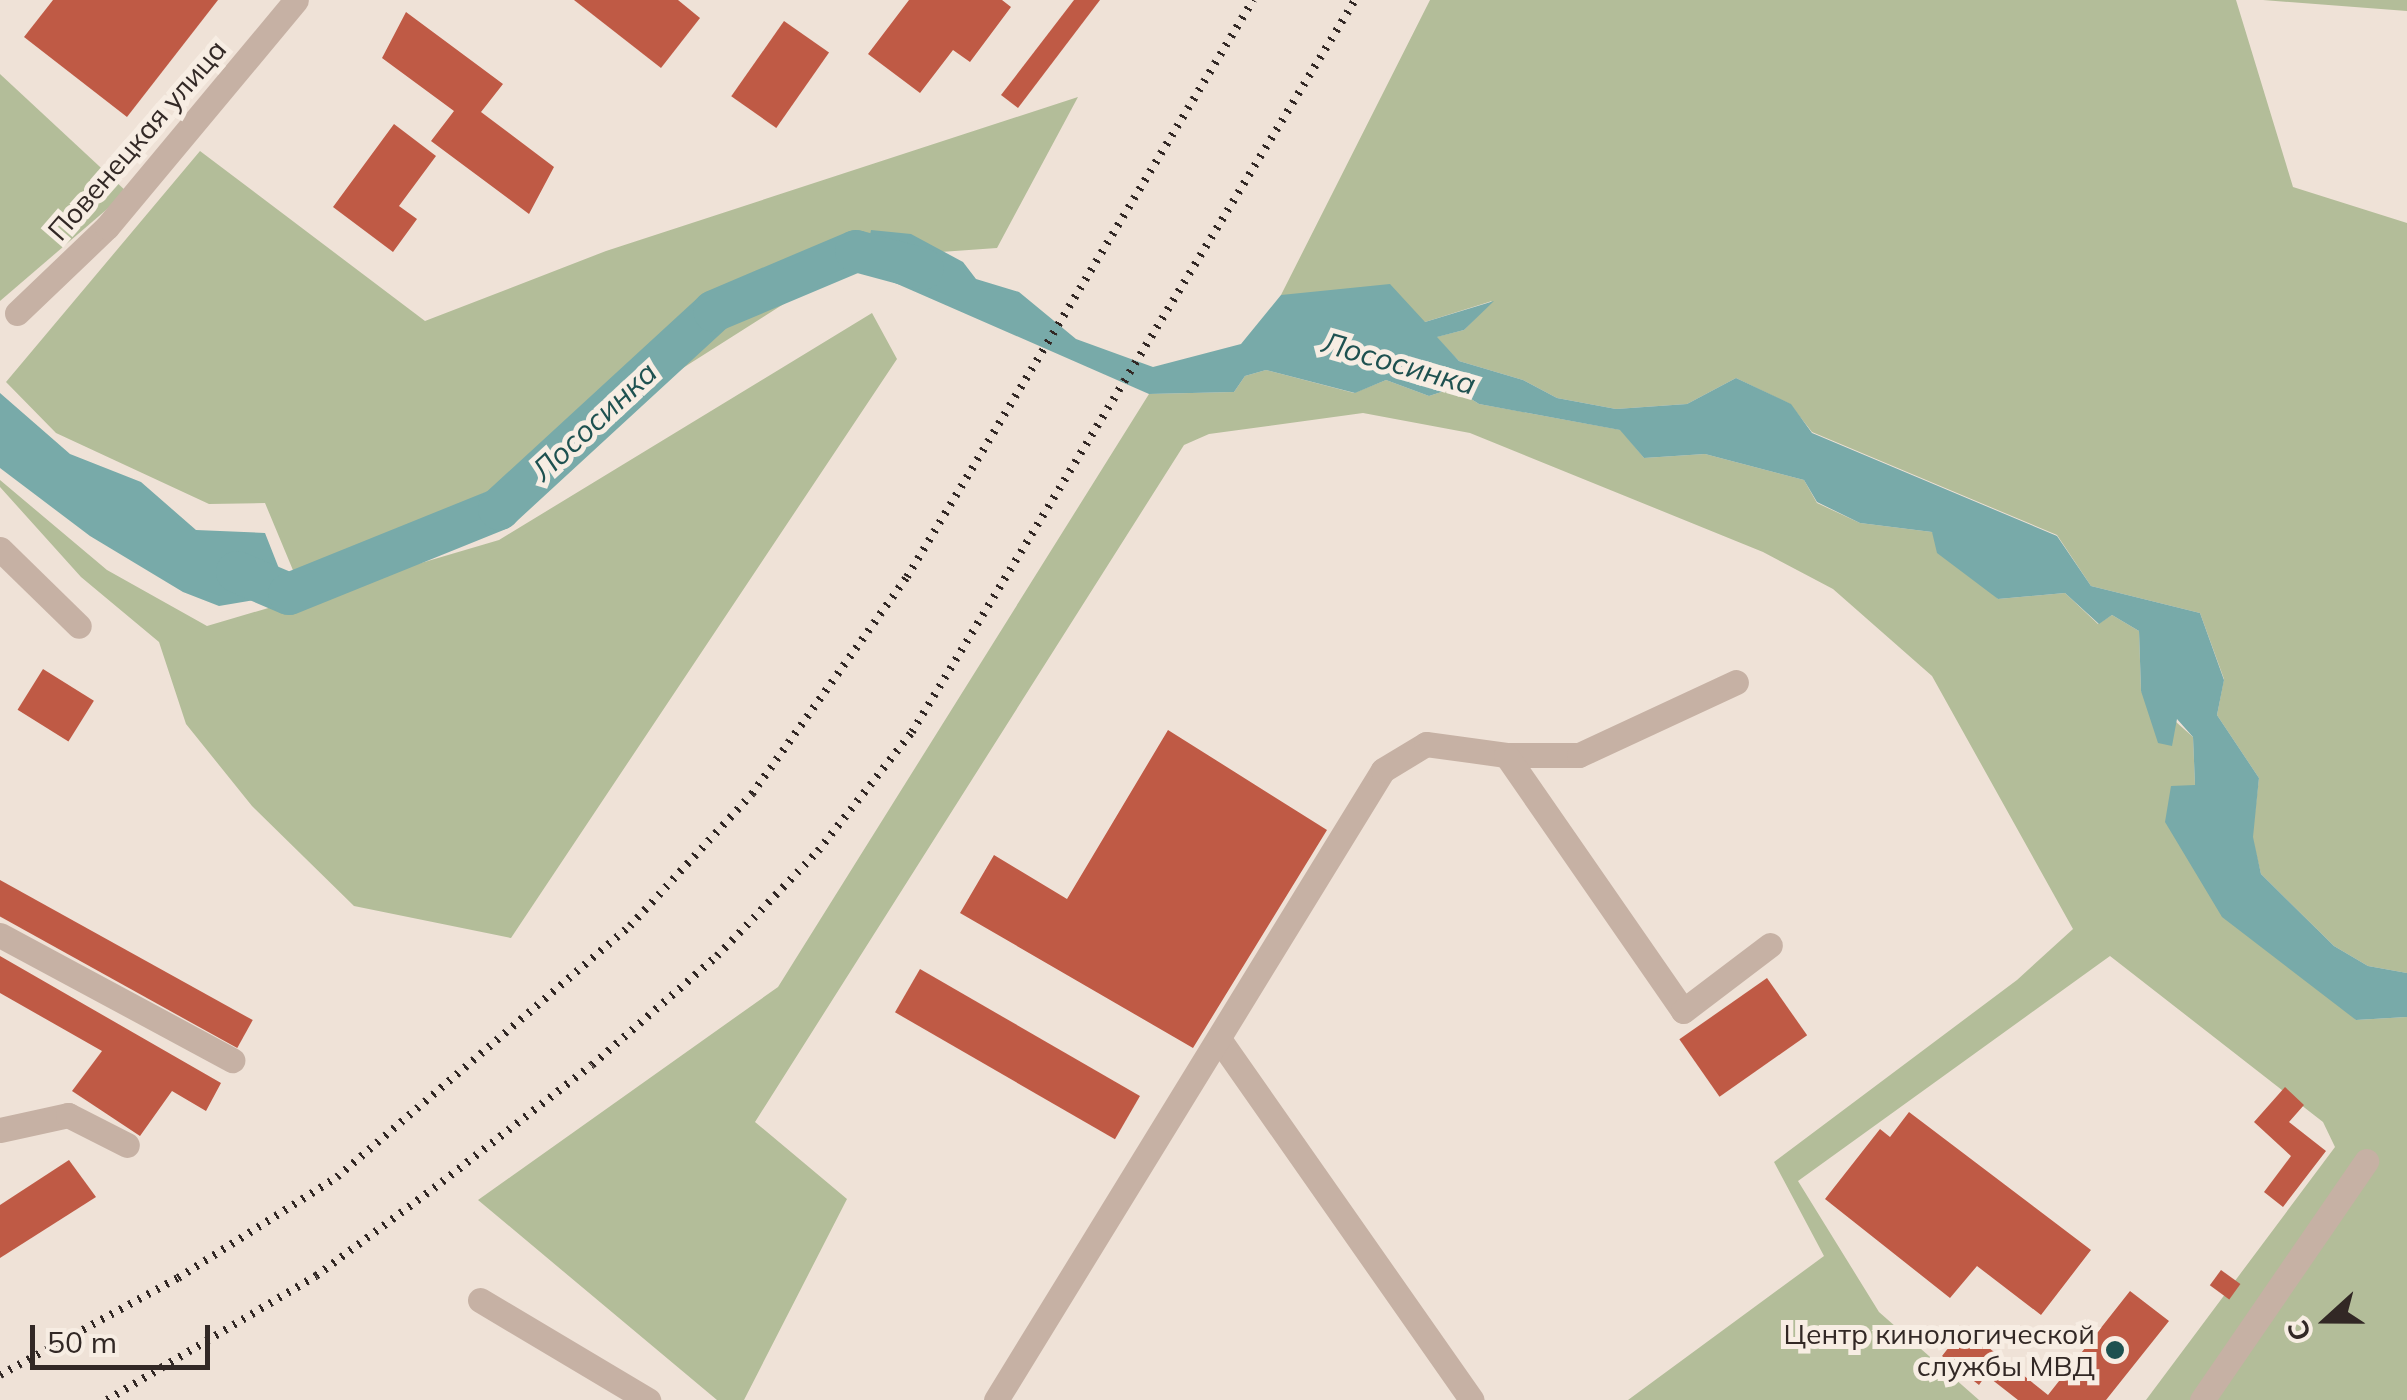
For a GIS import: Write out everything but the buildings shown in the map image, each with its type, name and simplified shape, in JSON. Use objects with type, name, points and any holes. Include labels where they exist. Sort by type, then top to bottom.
[{"type":"street","name":"Повенецкая улица","points":[[17,314],[107,227],[296,0]]},
{"type":"street","points":[[0,549],[79,626]]},
{"type":"street","points":[[996,1400],[1220,1042],[1382,770],[1426,744],[1506,755],[1579,755],[1736,682]]},
{"type":"street","points":[[1506,755],[1683,1011],[1770,945]]},
{"type":"street","points":[[0,935],[232,1060]]},
{"type":"street","points":[[1220,1042],[1472,1400]]},
{"type":"street","points":[[0,1130],[68,1115],[127,1146]]},
{"type":"street","points":[[2202,1400],[2366,1160]]},
{"type":"street","points":[[480,1300],[648,1400]]},
{"type":"green space","points":[[1430,0],[2236,0],[2293,187],[2407,223],[2407,973],[2368,966],[2334,946],[2261,874],[2252,837],[2259,778],[2217,715],[2224,679],[2200,613],[2091,586],[2057,535],[1812,432],[1790,404],[1736,378],[1687,404],[1616,409],[1557,398],[1523,380],[1459,361],[1436,337],[1464,330],[1492,301],[1425,322],[1281,295]]},
{"type":"green space","points":[[2263,0],[2407,0],[2407,11]]},
{"type":"green space","points":[[0,74],[127,192],[0,301]]},
{"type":"green space","points":[[1078,97],[997,248],[856,258],[489,491],[295,575],[265,503],[209,504],[56,433],[6,382],[200,151],[425,321],[606,251]]},
{"type":"green space","points":[[872,313],[897,359],[511,938],[354,906],[252,806],[186,724],[159,642],[81,577],[0,487],[0,480],[107,570],[207,626],[499,540]]},
{"type":"green space","points":[[1266,370],[1354,393],[1386,380],[1429,396],[1454,388],[1479,404],[1621,430],[1644,458],[1705,454],[1804,480],[1817,503],[1860,523],[1932,532],[1998,599],[2065,593],[2098,624],[2112,615],[2139,631],[2141,691],[2193,737],[2195,785],[2356,1020],[2407,1017],[2407,1400],[2146,1400],[2335,1147],[2323,1122],[2110,956],[1798,1181],[1879,1312],[1979,1400],[1628,1400],[1824,1256],[1774,1162],[2017,980],[2073,929],[1932,676],[1833,589],[1763,552],[1470,433],[1363,413],[1209,434],[1184,445],[755,1122],[847,1199],[744,1400],[717,1400],[478,1200],[778,987],[1149,394],[1234,392],[1245,376]]},
{"type":"water","points":[[871,230],[911,234],[963,262],[976,279],[1019,292],[1076,339],[1153,367],[1241,344],[1281,295],[1390,284],[1425,322],[1494,301],[1464,330],[1437,337],[1459,361],[1523,380],[1557,398],[1616,409],[1687,404],[1736,378],[1791,404],[1812,433],[2057,536],[2091,586],[2200,613],[2224,680],[2217,715],[2259,778],[2253,837],[2261,874],[2334,946],[2368,966],[2407,973],[2407,1017],[2356,1020],[2222,917],[2165,822],[2171,786],[2195,785],[2193,737],[2177,719],[2172,746],[2158,743],[2141,691],[2139,631],[2112,615],[2099,624],[2065,593],[1998,599],[1937,553],[1932,532],[1860,523],[1817,502],[1804,480],[1705,454],[1644,458],[1620,430],[1479,404],[1454,388],[1429,396],[1386,380],[1355,393],[1266,370],[1245,376],[1234,392],[1149,394],[863,269]]},
{"type":"water","points":[[0,393],[70,454],[141,482],[196,530],[265,533],[289,594],[219,606],[183,592],[90,536],[0,468]]},
{"type":"waterway","name":"Лососинка","points":[[237,572],[289,594],[499,509],[714,311],[856,251],[923,269]]},
{"type":"railway","points":[[0,1375],[178,1278],[337,1177],[630,926],[752,794],[907,577],[1253,0]]},
{"type":"railway","points":[[107,1400],[316,1276],[442,1182],[592,1065],[717,956],[818,851],[912,732],[1355,0]]},
{"type":"place","name":"Центр кинологической службы МВД","points":[[2115,1350]]}]
